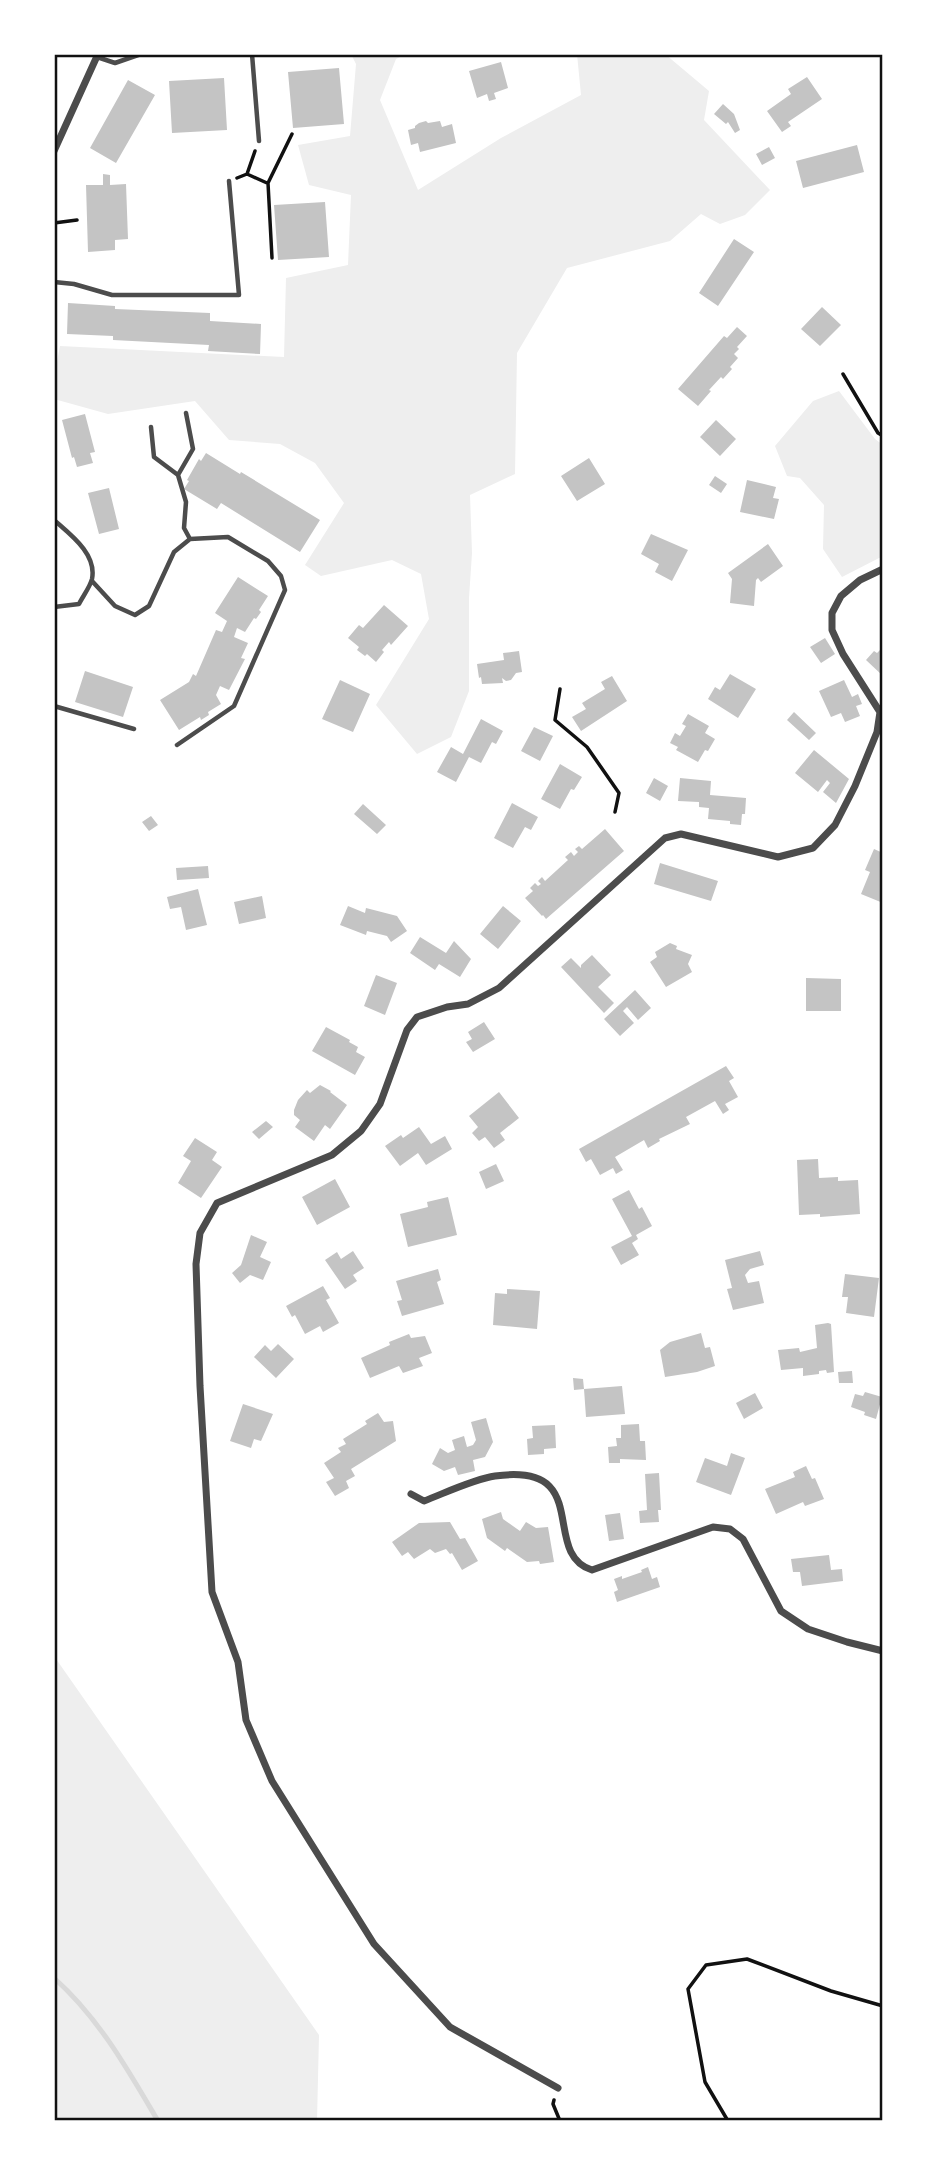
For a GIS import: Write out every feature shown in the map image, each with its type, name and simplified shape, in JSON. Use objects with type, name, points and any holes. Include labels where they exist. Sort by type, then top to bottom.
[{"type":"street","points":[[54,151],[98,56]]},
{"type":"street","points":[[558,2088],[450,2027],[374,1944],[272,1781],[251,1732],[246,1720],[238,1662],[212,1592],[200,1386],[196,1264],[200,1233],[217,1203],[332,1155],[361,1130],[380,1104],[407,1030],[417,1017],[447,1007],[468,1004],[499,988],[665,838],[681,834],[778,857],[813,848],[835,825],[855,786],[877,732],[880,712],[843,654],[832,630],[832,612],[841,596],[860,580],[883,569]]},
{"type":"street","points":[[411,1494],[424,1501],[493,1476],[528,1475],[545,1482],[558,1498],[569,1550],[579,1566],[592,1570],[713,1527],[730,1529],[743,1539],[780,1611],[807,1629],[883,1651]]},
{"type":"lane","points":[[98,56],[115,63],[141,54]]},
{"type":"lane","points":[[252,54],[259,141]]},
{"type":"lane","points":[[54,282],[74,284],[112,295],[239,295],[229,181]]},
{"type":"lane","points":[[178,475],[193,449],[186,413]]},
{"type":"lane","points":[[150,427],[154,457],[178,475],[186,502],[184,528],[190,539]]},
{"type":"lane","points":[[54,520],[75,538],[93,564],[92,581],[79,604],[54,607]]},
{"type":"lane","points":[[92,581],[115,606],[135,615],[149,607],[174,552],[190,539],[228,537],[268,561],[281,576],[285,590],[234,706],[177,745]]},
{"type":"lane","points":[[54,706],[134,729]]},
{"type":"path","points":[[272,258],[268,183],[292,134]]},
{"type":"path","points":[[247,174],[259,141]]},
{"type":"path","points":[[229,181],[247,174],[268,183]]},
{"type":"path","points":[[54,223],[77,220]]},
{"type":"path","points":[[843,374],[878,433],[883,436]]},
{"type":"path","points":[[560,689],[555,720],[587,747],[619,793],[615,812]]},
{"type":"path","points":[[728,2121],[705,2082],[688,1989],[706,1965],[747,1959],[831,1991],[883,2006]]},
{"type":"path","points":[[558,2088],[553,2104],[560,2121]]},
{"type":"shaded area","points":[[351,54],[406,54],[396,59],[380,100],[418,190],[501,138],[581,95],[577,54],[665,54],[709,91],[704,120],[770,190],[745,215],[720,224],[701,214],[670,241],[567,268],[517,353],[515,474],[470,495],[472,553],[469,691],[451,737],[417,754],[376,705],[429,619],[421,574],[392,560],[321,576],[305,565],[344,503],[315,463],[280,444],[229,440],[195,401],[108,414],[54,399],[54,378],[60,346],[284,357],[286,278],[348,265],[351,195],[309,185],[298,145],[350,136],[356,64]]},
{"type":"shaded area","points":[[839,391],[875,439],[883,445],[883,556],[842,577],[823,549],[824,505],[800,478],[787,476],[775,446],[813,401]]},
{"type":"shaded area","points":[[54,1656],[319,2035],[317,2121],[54,2121]]},
{"type":"building","points":[[501,62],[508,88],[494,93],[496,99],[489,101],[487,94],[477,98],[469,71]]},
{"type":"building","points":[[339,68],[344,124],[293,128],[288,72]]},
{"type":"building","points":[[807,77],[822,99],[788,122],[791,126],[782,132],[767,111],[791,94],[788,89]]},
{"type":"building","points":[[224,78],[227,130],[172,133],[169,81]]},
{"type":"building","points":[[128,80],[155,95],[116,163],[90,148]]},
{"type":"building","points":[[723,104],[734,114],[740,130],[735,133],[728,122],[726,124],[714,114]]},
{"type":"building","points":[[426,121],[440,121],[442,127],[452,124],[456,143],[420,152],[418,143],[411,145],[408,130]]},
{"type":"building","points":[[857,145],[864,172],[803,188],[796,161]]},
{"type":"building","points":[[769,147],[775,158],[762,165],[756,154]]},
{"type":"building","points":[[103,174],[110,175],[110,185],[126,184],[128,239],[115,240],[115,250],[88,252],[86,185],[103,185]]},
{"type":"building","points":[[325,202],[329,257],[278,260],[274,205]]},
{"type":"building","points":[[734,239],[754,252],[718,306],[699,293]]},
{"type":"building","points":[[68,303],[115,306],[115,309],[210,313],[210,321],[261,324],[260,354],[208,351],[209,345],[113,340],[113,336],[67,334]]},
{"type":"building","points":[[822,307],[841,325],[820,346],[801,329]]},
{"type":"building","points":[[737,327],[747,336],[734,354],[738,358],[730,367],[732,369],[709,390],[711,391],[698,406],[678,389],[724,336],[727,338]]},
{"type":"building","points":[[85,414],[95,452],[90,453],[93,463],[77,467],[62,420]]},
{"type":"building","points":[[716,420],[736,439],[720,456],[700,437]]},
{"type":"building","points":[[206,453],[320,520],[300,552],[221,503],[217,509],[184,489],[199,459],[201,461]]},
{"type":"building","points":[[589,458],[605,484],[577,501],[561,476]]},
{"type":"building","points":[[715,476],[727,484],[721,493],[709,485]]},
{"type":"building","points":[[747,480],[776,487],[773,498],[779,499],[774,519],[740,512]]},
{"type":"building","points":[[109,488],[119,529],[99,534],[88,493]]},
{"type":"building","points":[[651,534],[688,550],[672,581],[655,572],[659,564],[641,554]]},
{"type":"building","points":[[768,544],[783,566],[761,582],[758,578],[756,580],[754,606],[730,603],[732,579],[728,573]]},
{"type":"building","points":[[238,577],[268,596],[259,610],[261,612],[245,632],[237,628],[234,637],[248,643],[241,658],[245,659],[229,690],[220,686],[216,695],[221,704],[201,720],[200,717],[179,730],[160,700],[189,682],[193,674],[196,676],[216,630],[222,632],[227,621],[215,613]]},
{"type":"building","points":[[384,605],[408,626],[391,645],[389,642],[376,662],[357,650],[359,647],[348,638],[359,625],[363,628]]},
{"type":"building","points":[[825,638],[835,654],[821,663],[810,647]]},
{"type":"building","points":[[883,647],[883,676],[866,660],[874,651],[877,653]]},
{"type":"building","points":[[519,651],[522,672],[516,673],[511,680],[502,678],[503,683],[482,684],[477,664],[504,660],[503,653]]},
{"type":"building","points":[[85,671],[133,687],[123,717],[75,702]]},
{"type":"building","points":[[730,674],[756,689],[738,718],[708,699],[715,687],[720,690]]},
{"type":"building","points":[[612,676],[627,701],[581,731],[572,717],[586,709],[582,703],[605,689],[601,682]]},
{"type":"building","points":[[340,680],[370,694],[353,732],[322,719]]},
{"type":"building","points":[[844,680],[852,697],[858,694],[862,704],[856,706],[860,716],[845,722],[841,713],[831,717],[819,691]]},
{"type":"building","points":[[794,712],[816,733],[809,740],[787,720]]},
{"type":"building","points":[[688,714],[709,726],[705,733],[715,739],[698,762],[676,750],[678,747],[670,743],[675,733],[680,736],[686,726],[682,724]]},
{"type":"building","points":[[481,719],[503,731],[496,744],[492,742],[481,763],[469,757],[456,782],[437,772],[451,747],[463,754]]},
{"type":"building","points":[[534,727],[553,736],[540,761],[521,751]]},
{"type":"building","points":[[814,750],[849,779],[836,803],[823,792],[830,783],[827,780],[818,792],[795,773]]},
{"type":"building","points":[[560,764],[582,777],[574,790],[571,789],[560,809],[541,799]]},
{"type":"building","points":[[654,778],[668,786],[660,801],[646,793]]},
{"type":"building","points":[[680,778],[711,781],[710,795],[746,798],[741,825],[708,819],[709,808],[699,807],[699,802],[678,801]]},
{"type":"building","points":[[512,803],[538,817],[531,830],[525,827],[513,848],[494,838]]},
{"type":"building","points":[[363,804],[386,825],[377,834],[354,814]]},
{"type":"building","points":[[151,816],[158,825],[149,831],[142,822]]},
{"type":"building","points":[[605,829],[624,851],[546,919],[525,898],[533,891],[530,888],[535,883],[538,886],[541,884],[538,881],[542,877],[545,881],[568,860],[565,857],[571,852],[574,856],[578,852],[575,849],[579,846],[582,849]]},
{"type":"building","points":[[874,849],[883,853],[883,903],[861,894],[870,872],[865,870]]},
{"type":"building","points":[[660,863],[718,881],[711,901],[654,884]]},
{"type":"building","points":[[208,866],[209,878],[177,880],[176,868]]},
{"type":"building","points":[[198,889],[207,925],[186,930],[181,907],[170,909],[167,897]]},
{"type":"building","points":[[262,896],[266,918],[239,924],[234,902]]},
{"type":"building","points":[[348,906],[365,913],[366,908],[397,916],[407,931],[391,942],[387,936],[367,931],[366,935],[340,925]]},
{"type":"building","points":[[503,906],[521,921],[498,949],[480,934]]},
{"type":"building","points":[[420,937],[446,953],[454,941],[471,959],[460,977],[439,964],[435,970],[410,953]]},
{"type":"building","points":[[670,943],[677,946],[676,949],[692,955],[688,964],[692,972],[666,987],[650,962],[657,957],[655,952]]},
{"type":"building","points":[[592,955],[611,975],[598,987],[614,1003],[604,1013],[561,967],[571,958],[581,968]]},
{"type":"building","points":[[376,975],[397,983],[385,1015],[364,1006]]},
{"type":"building","points":[[806,978],[841,979],[841,1011],[806,1011]]},
{"type":"building","points":[[635,990],[651,1008],[638,1020],[627,1007],[623,1011],[634,1023],[620,1036],[604,1019]]},
{"type":"building","points":[[484,1022],[495,1039],[473,1052],[466,1042],[472,1039],[468,1032]]},
{"type":"building","points":[[326,1027],[350,1040],[349,1042],[358,1047],[356,1052],[365,1057],[355,1075],[312,1051]]},
{"type":"building","points":[[726,1066],[734,1078],[729,1081],[738,1097],[725,1104],[729,1110],[723,1114],[715,1101],[686,1117],[690,1124],[659,1139],[660,1141],[648,1148],[644,1140],[615,1157],[623,1170],[616,1174],[613,1168],[600,1175],[591,1159],[586,1162],[579,1149]]},
{"type":"building","points":[[320,1085],[347,1105],[330,1129],[325,1125],[314,1141],[295,1127],[300,1120],[294,1115],[294,1110],[307,1090],[310,1093]]},
{"type":"building","points":[[499,1092],[519,1118],[500,1133],[505,1140],[494,1148],[485,1137],[479,1141],[472,1133],[478,1127],[469,1116]]},
{"type":"building","points":[[266,1121],[273,1127],[259,1139],[252,1132]]},
{"type":"building","points":[[419,1127],[431,1144],[445,1136],[452,1149],[426,1165],[418,1153],[400,1166],[385,1146]]},
{"type":"building","points":[[195,1138],[217,1152],[212,1160],[222,1167],[201,1198],[178,1183],[191,1161],[183,1156]]},
{"type":"building","points":[[818,1159],[819,1178],[858,1180],[860,1214],[820,1217],[820,1214],[799,1215],[797,1160]]},
{"type":"building","points":[[496,1164],[504,1181],[486,1189],[479,1172]]},
{"type":"building","points":[[335,1179],[350,1207],[317,1225],[302,1197]]},
{"type":"building","points":[[629,1190],[652,1226],[636,1235],[638,1239],[632,1243],[639,1255],[621,1265],[611,1247],[632,1236],[612,1199]]},
{"type":"building","points":[[448,1197],[457,1235],[408,1247],[400,1214],[428,1207],[427,1202]]},
{"type":"building","points":[[251,1235],[267,1242],[260,1257],[271,1262],[263,1280],[250,1275],[240,1283],[232,1273],[241,1265]]},
{"type":"building","points":[[353,1251],[364,1268],[353,1275],[357,1281],[345,1289],[325,1260],[337,1252],[341,1259]]},
{"type":"building","points":[[760,1251],[764,1265],[750,1269],[745,1275],[748,1283],[759,1281],[764,1303],[733,1310],[727,1289],[732,1288],[725,1260]]},
{"type":"building","points":[[438,1269],[441,1280],[437,1282],[444,1304],[402,1316],[397,1301],[402,1300],[396,1281]]},
{"type":"building","points":[[845,1274],[879,1278],[874,1317],[846,1313],[848,1297],[842,1297]]},
{"type":"building","points":[[323,1286],[330,1298],[326,1300],[339,1323],[323,1332],[320,1326],[305,1334],[295,1315],[292,1317],[286,1306]]},
{"type":"building","points":[[507,1289],[540,1291],[537,1329],[493,1325],[495,1293],[507,1294]]},
{"type":"building","points":[[831,1324],[834,1372],[827,1373],[826,1370],[819,1371],[819,1374],[803,1376],[803,1368],[781,1370],[778,1350],[799,1348],[800,1352],[817,1348],[815,1325]]},
{"type":"building","points":[[701,1333],[705,1348],[710,1347],[715,1366],[665,1377],[660,1350],[670,1342]]},
{"type":"building","points":[[409,1334],[411,1338],[425,1336],[432,1353],[419,1358],[423,1366],[403,1373],[399,1366],[370,1378],[361,1358]]},
{"type":"building","points":[[278,1344],[294,1359],[276,1378],[254,1357],[265,1345],[271,1351]]},
{"type":"building","points":[[852,1371],[853,1383],[839,1383],[838,1372]]},
{"type":"building","points":[[573,1378],[583,1379],[584,1389],[574,1390]]},
{"type":"building","points":[[622,1386],[625,1414],[586,1417],[584,1389]]},
{"type":"building","points":[[865,1392],[882,1397],[876,1419],[851,1407],[855,1394],[863,1396]]},
{"type":"building","points":[[755,1393],[763,1408],[744,1419],[736,1403]]},
{"type":"building","points":[[243,1404],[273,1414],[261,1441],[254,1439],[251,1448],[230,1441]]},
{"type":"building","points":[[378,1413],[384,1422],[393,1421],[396,1441],[351,1469],[355,1476],[346,1481],[349,1488],[335,1496],[326,1482],[334,1478],[324,1463],[341,1452],[338,1448],[346,1444],[343,1439],[367,1424],[365,1421]]},
{"type":"building","points":[[486,1418],[493,1442],[485,1457],[473,1460],[475,1471],[458,1475],[455,1467],[444,1471],[432,1464],[440,1448],[448,1453],[455,1450],[452,1440],[464,1436],[467,1447],[473,1445],[476,1440],[471,1422]]},
{"type":"building","points":[[639,1424],[640,1441],[645,1441],[646,1460],[620,1459],[620,1463],[609,1463],[608,1447],[617,1446],[616,1438],[621,1438],[621,1425]]},
{"type":"building","points":[[555,1425],[556,1448],[544,1449],[544,1454],[528,1455],[527,1439],[533,1438],[532,1426]]},
{"type":"building","points":[[731,1453],[745,1458],[731,1495],[696,1482],[705,1458],[727,1466]]},
{"type":"building","points":[[806,1466],[812,1479],[815,1478],[824,1499],[805,1506],[803,1502],[776,1514],[765,1489],[795,1477],[793,1472]]},
{"type":"building","points":[[659,1473],[659,1522],[640,1523],[639,1511],[647,1510],[645,1474]]},
{"type":"building","points":[[501,1512],[503,1519],[520,1531],[526,1522],[536,1528],[548,1527],[554,1562],[527,1562],[487,1538],[482,1519]]},
{"type":"building","points":[[620,1513],[624,1539],[609,1541],[605,1515]]},
{"type":"building","points":[[450,1522],[460,1539],[465,1538],[478,1561],[462,1570],[452,1553],[446,1549],[435,1553],[430,1549],[414,1559],[408,1552],[402,1556],[392,1542],[419,1523]]},
{"type":"building","points":[[829,1555],[831,1570],[842,1569],[843,1581],[802,1586],[800,1572],[793,1572],[791,1559]]},
{"type":"building","points":[[648,1567],[652,1579],[657,1577],[660,1587],[617,1602],[614,1592],[618,1590],[614,1579],[642,1572],[641,1570]]},
{"type":"waterway","points":[[54,1978],[99,2027],[158,2121]]}]
